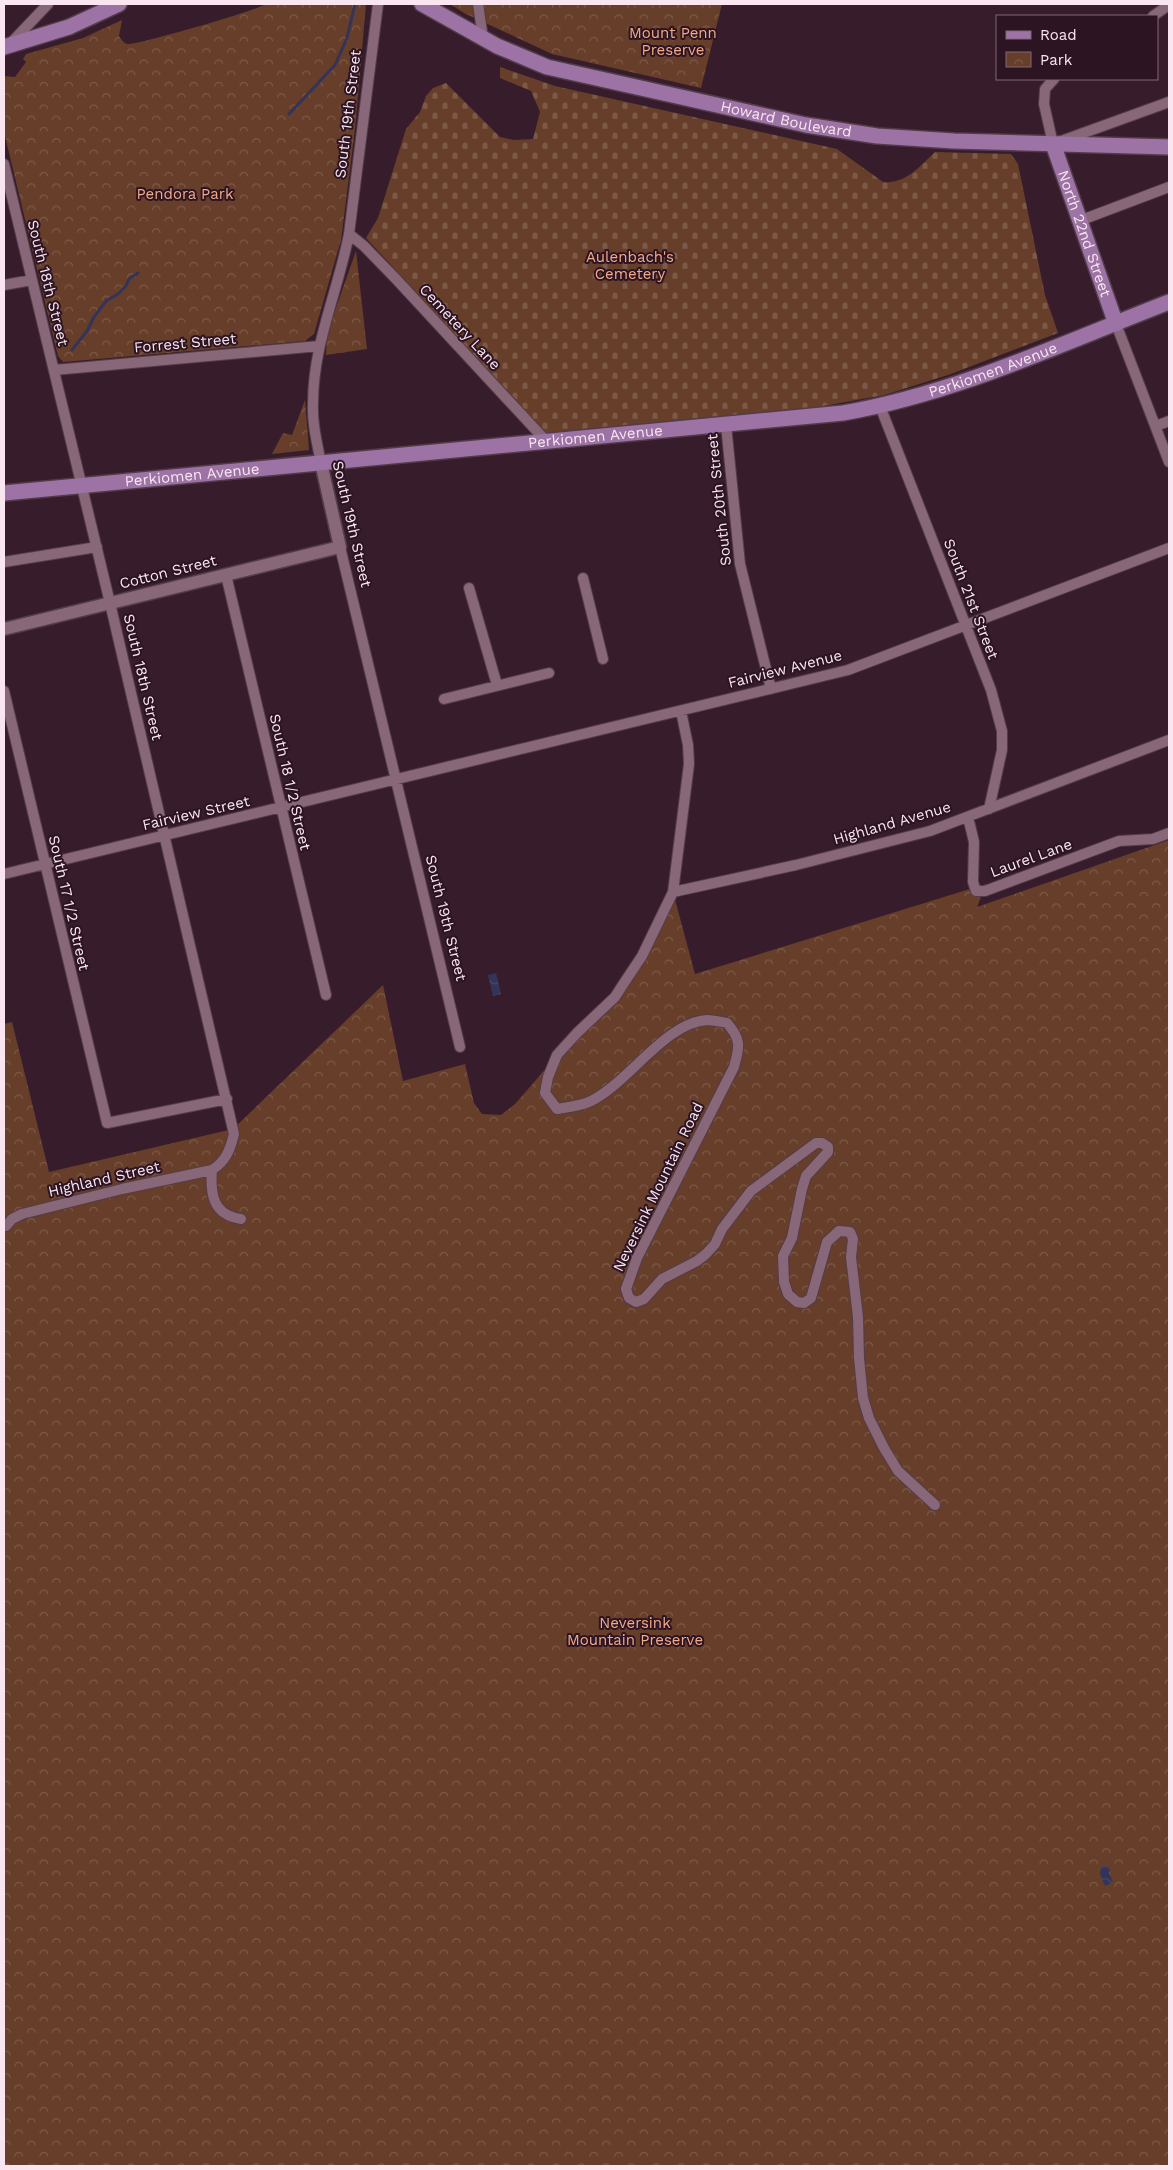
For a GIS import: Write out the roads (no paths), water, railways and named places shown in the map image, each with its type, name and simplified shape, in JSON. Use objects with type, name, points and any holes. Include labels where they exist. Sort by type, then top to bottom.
[{"type":"main road","points":[[6,46],[68,26],[118,4]]},
{"type":"main road","name":"Howard Boulevard","points":[[422,4],[483,38],[547,67],[838,131],[945,140],[1169,147]]},
{"type":"main road","name":"North 22nd Street","points":[[1053,144],[1116,324]]},
{"type":"main road","name":"Perkiomen Avenue","points":[[4,492],[812,417],[880,406],[1004,367],[1169,302]]},
{"type":"street","points":[[6,46],[48,4]]},
{"type":"street","name":"South 19th Street","points":[[378,4],[349,234],[319,346],[312,404],[315,436],[340,548],[460,1047]]},
{"type":"street","points":[[478,4],[483,38]]},
{"type":"street","points":[[1154,15],[1169,5]]},
{"type":"street","points":[[1053,80],[1045,89],[1044,104],[1053,144],[1169,102]]},
{"type":"street","name":"South 18th Street","points":[[4,164],[227,1099],[234,1134],[230,1151],[216,1168]]},
{"type":"street","points":[[1079,222],[1169,187]]},
{"type":"street","name":"Cemetery Lane","points":[[349,234],[364,246],[396,279],[547,442]]},
{"type":"street","points":[[4,285],[32,280]]},
{"type":"street","points":[[1116,324],[1169,462]]},
{"type":"street","name":"Forrest Street","points":[[54,370],[319,346]]},
{"type":"street","name":"South 21st Street","points":[[880,406],[991,690],[1002,731],[1001,763],[989,809]]},
{"type":"street","points":[[1156,426],[1169,421]]},
{"type":"street","name":"South 20th Street","points":[[726,425],[740,564],[771,689]]},
{"type":"street","points":[[4,562],[97,548]]},
{"type":"street","name":"Cotton Street","points":[[4,629],[340,548]]},
{"type":"street","name":"Fairview Avenue","points":[[396,780],[848,670],[1169,548]]},
{"type":"street","name":"South 18 1/2 Street","points":[[226,575],[326,996]]},
{"type":"street","points":[[583,578],[602,659]]},
{"type":"street","points":[[469,588],[497,685]]},
{"type":"street","points":[[444,699],[549,672]]},
{"type":"street","name":"South 17 1/2 Street","points":[[4,691],[107,1123],[227,1099]]},
{"type":"street","points":[[673,892],[689,764],[688,745],[681,712]]},
{"type":"street","name":"Highland Avenue","points":[[673,892],[796,865],[921,834],[1169,740]]},
{"type":"street","name":"Fairview Street","points":[[4,874],[396,780]]},
{"type":"street","name":"Laurel Lane","points":[[968,817],[974,842],[973,882],[976,891],[985,891],[1119,841],[1153,839],[1169,833]]},
{"type":"street","name":"Neversink Mountain Road","points":[[673,892],[642,956],[620,990],[557,1056],[548,1077],[545,1093],[557,1109],[585,1104],[606,1091],[678,1030],[701,1021],[709,1020],[726,1023],[735,1033],[739,1043],[734,1066],[637,1258],[626,1289],[629,1298],[636,1302],[644,1299],[662,1279],[697,1261],[715,1244],[722,1229],[751,1191],[816,1143],[822,1143],[828,1147],[828,1152],[806,1176],[792,1238],[783,1256],[784,1282],[788,1294],[797,1302],[804,1303],[811,1298],[827,1242],[839,1231],[850,1232],[853,1239],[852,1257],[858,1317],[859,1358],[869,1418],[898,1471],[935,1505]]},
{"type":"street","points":[[216,1168],[210,1189],[212,1197],[229,1217],[240,1219]]},
{"type":"street","name":"Highland Street","points":[[6,1226],[12,1219],[30,1212],[216,1168]]},
{"type":"water","points":[[496,973],[501,994],[493,996],[488,975]]},
{"type":"water","points":[[1101,1866],[1110,1867],[1109,1873],[1113,1882],[1105,1886],[1100,1874]]},
{"type":"waterway","points":[[289,114],[335,65],[347,38],[355,4]]},
{"type":"waterway","points":[[72,350],[106,301],[118,294],[126,286],[129,279],[138,273]]},
{"type":"park label","name":"Mount Penn Preserve","points":[[673,42]]},
{"type":"park label","name":"Pendora Park","points":[[185,194]]},
{"type":"park label","name":"Aulenbach's Cemetery","points":[[630,266]]},
{"type":"park label","name":"Neversink Mountain Preserve","points":[[635,1632]]}]
